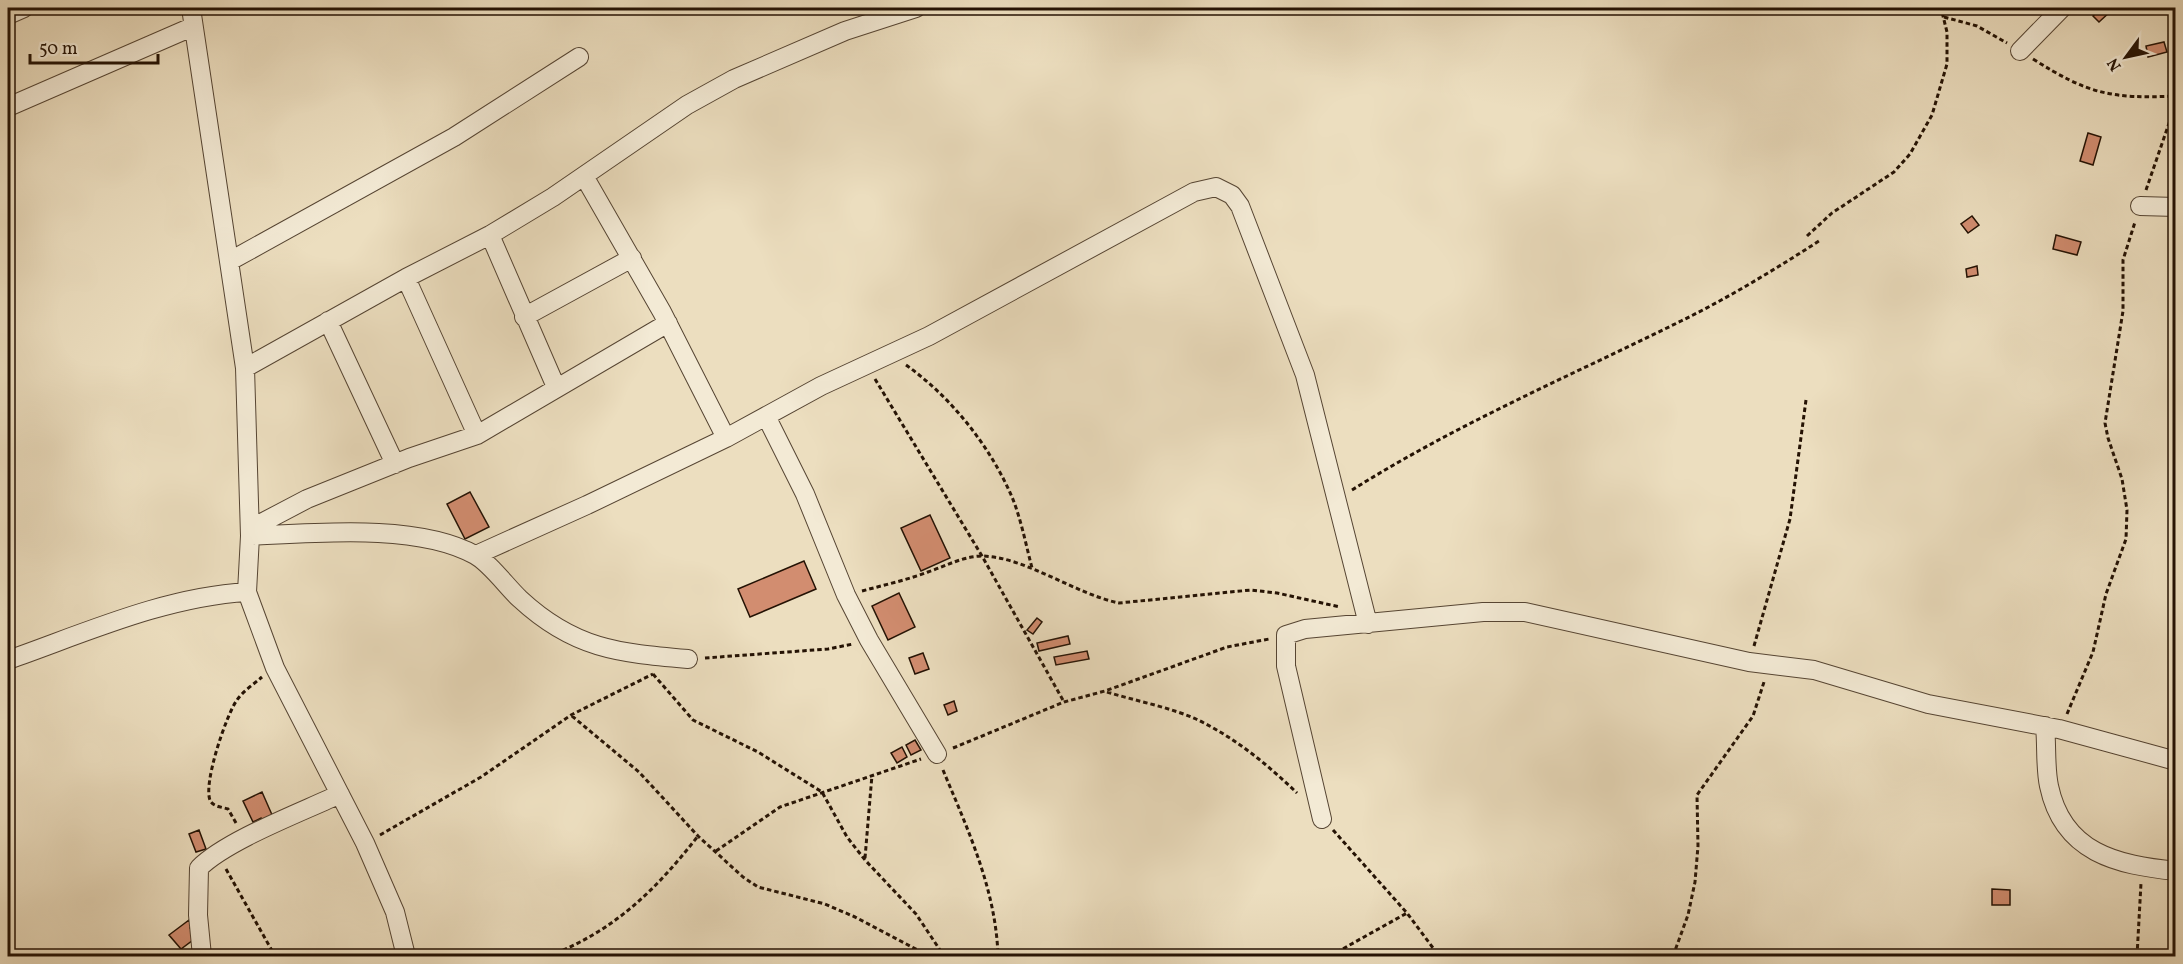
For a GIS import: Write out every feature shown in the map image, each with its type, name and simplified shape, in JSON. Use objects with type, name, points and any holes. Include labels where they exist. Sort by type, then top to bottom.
[{"type":"street","points":[[8,15],[24,8]]},
{"type":"street","points":[[245,368],[406,278],[490,235],[584,176],[687,105],[734,79],[845,31],[916,8]]},
{"type":"street","points":[[2020,51],[2062,8]]},
{"type":"street","points":[[8,107],[197,14],[245,368],[250,533],[247,592],[275,668],[365,843],[395,912],[406,957]]},
{"type":"street","points":[[230,261],[454,137],[579,57]]},
{"type":"street","points":[[584,176],[668,323],[726,438]]},
{"type":"street","points":[[476,555],[726,438],[867,365],[892,355],[1194,192],[1216,187],[1232,195],[1240,206],[1281,306],[1305,375],[1338,499],[1366,618]]},
{"type":"street","points":[[2140,206],[2175,207]]},
{"type":"street","points":[[490,235],[556,387]]},
{"type":"street","points":[[524,317],[632,258]]},
{"type":"street","points":[[406,278],[477,435]]},
{"type":"street","points":[[328,321],[395,464]]},
{"type":"street","points":[[250,533],[307,499],[477,435],[668,323]]},
{"type":"street","points":[[766,416],[805,494],[846,595],[869,640],[937,754]]},
{"type":"street","points":[[250,533],[382,533],[444,543],[476,555],[522,601],[576,639],[628,652],[688,659]]},
{"type":"street","points":[[8,660],[162,607],[211,594],[247,592]]},
{"type":"street","points":[[1322,819],[1286,666],[1286,635],[1305,629],[1366,618],[1524,612],[1749,662],[1814,670],[1928,704],[2052,728],[2175,761]]},
{"type":"street","points":[[2052,728],[2049,785],[2064,823],[2077,840],[2095,854],[2142,868],[2175,871]]},
{"type":"street","points":[[202,957],[197,879],[199,868],[238,843],[339,794]]},
{"type":"path","points":[[1807,236],[1832,213],[1894,172],[1910,154],[1932,115],[1947,64],[1947,32],[1941,8]]},
{"type":"path","points":[[1944,17],[1977,26],[2058,75],[2095,92],[2131,98],[2175,96]]},
{"type":"path","points":[[2052,728],[2080,688],[2093,651],[2106,594],[2126,539],[2127,510],[2122,479],[2105,423],[2123,311],[2123,261],[2175,103]]},
{"type":"path","points":[[1338,499],[1413,452],[1474,420],[1683,320],[1758,279],[1819,241]]},
{"type":"path","points":[[892,355],[933,386],[979,440],[1013,498],[1032,568]]},
{"type":"path","points":[[867,365],[982,556],[1064,702]]},
{"type":"path","points":[[1749,662],[1776,577],[1790,519],[1806,400]]},
{"type":"path","points":[[846,595],[927,573],[952,562],[982,556],[1032,568],[1101,600],[1119,603],[1251,590],[1277,593],[1366,618]]},
{"type":"path","points":[[716,852],[780,807],[937,754],[1064,702],[1105,691],[1227,647],[1286,635]]},
{"type":"path","points":[[688,659],[828,649],[869,640]]},
{"type":"path","points":[[1673,957],[1688,915],[1695,882],[1698,846],[1697,795],[1753,716],[1772,665]]},
{"type":"path","points":[[238,843],[232,814],[210,801],[211,771],[230,711],[238,698],[275,668]]},
{"type":"path","points":[[365,843],[481,777],[571,715],[662,670]]},
{"type":"path","points":[[654,674],[693,720],[758,752],[822,792],[848,837],[865,860],[916,914],[944,957]]},
{"type":"path","points":[[1105,691],[1195,719],[1241,746],[1270,767],[1303,799]]},
{"type":"path","points":[[571,715],[639,772],[698,836],[758,886],[825,904],[855,917],[929,957]]},
{"type":"path","points":[[937,754],[982,867],[997,925],[998,957]]},
{"type":"path","points":[[865,860],[872,775]]},
{"type":"path","points":[[1322,819],[1339,835],[1407,913],[1439,957]]},
{"type":"path","points":[[549,957],[593,935],[646,897],[698,836]]},
{"type":"path","points":[[218,854],[275,957]]},
{"type":"path","points":[[2138,957],[2142,868]]},
{"type":"path","points":[[1330,957],[1407,913]]},
{"type":"building","points":[[2101,8],[2113,9],[2099,22],[2093,16]]},
{"type":"building","points":[[2164,42],[2167,52],[2148,57],[2146,46]]},
{"type":"building","points":[[2088,133],[2101,137],[2093,165],[2080,161]]},
{"type":"building","points":[[1972,216],[1979,225],[1968,233],[1961,224]]},
{"type":"building","points":[[2056,235],[2081,242],[2077,255],[2053,249]]},
{"type":"building","points":[[1977,266],[1978,275],[1967,277],[1966,269]]},
{"type":"building","points":[[470,492],[489,527],[465,539],[447,504]]},
{"type":"building","points":[[930,515],[950,558],[921,571],[901,528]]},
{"type":"building","points":[[804,561],[816,589],[750,617],[738,589]]},
{"type":"building","points":[[899,593],[915,627],[888,640],[872,606]]},
{"type":"building","points":[[1037,618],[1042,622],[1033,634],[1027,630]]},
{"type":"building","points":[[1068,636],[1070,644],[1039,651],[1037,643]]},
{"type":"building","points":[[1087,651],[1089,659],[1056,665],[1054,657]]},
{"type":"building","points":[[923,653],[929,669],[915,674],[909,658]]},
{"type":"building","points":[[954,701],[957,711],[948,715],[944,705]]},
{"type":"building","points":[[915,740],[921,750],[911,755],[906,745]]},
{"type":"building","points":[[902,747],[907,757],[897,763],[891,753]]},
{"type":"building","points":[[262,792],[273,817],[262,822],[261,818],[253,822],[243,801]]},
{"type":"building","points":[[199,830],[206,849],[196,852],[189,834]]},
{"type":"building","points":[[1992,889],[2010,890],[2010,905],[1992,905]]},
{"type":"building","points":[[189,920],[193,926],[190,928],[197,937],[181,949],[169,935]]}]
